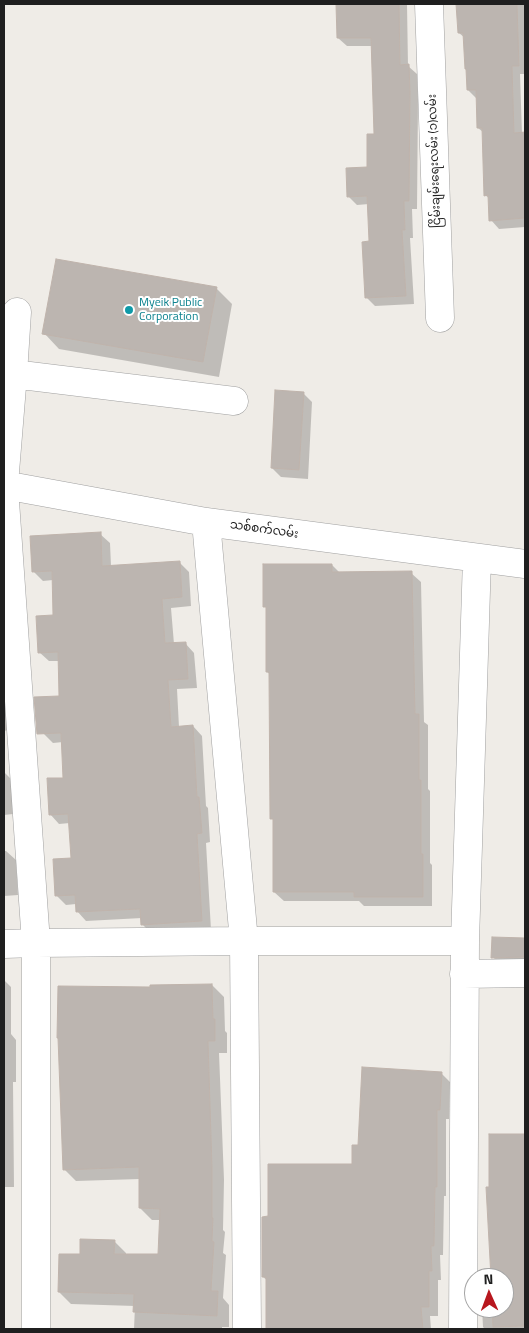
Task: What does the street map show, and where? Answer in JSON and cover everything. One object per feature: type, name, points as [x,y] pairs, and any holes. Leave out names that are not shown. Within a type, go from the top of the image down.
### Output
[{"type":"street","name":"ငြိမ်းချမ်းရေးလမ်း (၁)လမ်း","points":[[429,4],[440,318]]},
{"type":"street","points":[[17,312],[4,485],[36,943],[36,1329]]},
{"type":"street","points":[[13,374],[234,401]]},
{"type":"street","name":"သစ်စက်လမ်း","points":[[4,485],[206,522],[525,564]]},
{"type":"street","points":[[206,522],[244,940],[247,1329]]},
{"type":"street","points":[[463,1329],[464,974],[477,558]]},
{"type":"street","points":[[4,944],[244,940],[465,941]]},
{"type":"street","points":[[464,974],[525,973]]},
{"type":"building","points":[[336,4],[399,4],[400,65],[409,64],[410,92],[409,201],[404,201],[405,230],[402,230],[406,296],[365,298],[362,242],[369,241],[367,196],[347,197],[346,168],[367,167],[367,134],[374,134],[371,38],[337,38]]},
{"type":"building","points":[[456,4],[517,4],[519,66],[512,66],[514,133],[525,132],[525,218],[489,221],[488,195],[484,196],[482,128],[477,128],[476,90],[467,90],[463,33],[458,33]]},
{"type":"building","name":"Myeik Public Corporation","points":[[56,259],[217,287],[203,362],[42,334]]},
{"type":"building","points":[[275,390],[304,392],[299,470],[271,468]]},
{"type":"building","points":[[101,532],[102,566],[180,561],[182,597],[162,599],[165,643],[186,642],[188,679],[168,680],[171,727],[193,725],[197,797],[199,797],[202,833],[197,834],[202,921],[141,925],[140,909],[76,912],[75,895],[55,896],[53,859],[71,858],[68,814],[49,815],[47,778],[63,778],[61,733],[37,734],[34,697],[59,696],[58,652],[38,653],[36,616],[53,615],[52,571],[32,572],[30,536]]},
{"type":"building","points":[[263,564],[332,564],[332,572],[412,571],[415,714],[419,714],[423,897],[354,897],[354,892],[273,892],[273,819],[270,819],[269,672],[266,672],[266,607],[263,607]]},
{"type":"building","points":[[492,937],[525,938],[525,957],[491,958]]},
{"type":"building","points":[[212,984],[215,1041],[208,1041],[212,1241],[214,1242],[211,1291],[218,1291],[217,1316],[133,1312],[134,1294],[58,1292],[59,1254],[80,1254],[80,1239],[115,1240],[114,1254],[158,1254],[160,1209],[139,1208],[139,1167],[63,1170],[57,1038],[58,986],[150,987],[150,985]]},
{"type":"building","points":[[362,1067],[442,1072],[440,1110],[437,1110],[437,1187],[435,1187],[434,1246],[431,1246],[432,1271],[429,1271],[429,1307],[421,1307],[423,1329],[266,1329],[266,1277],[262,1277],[262,1217],[268,1216],[268,1164],[352,1164],[352,1145],[358,1145]]},
{"type":"building","points":[[489,1134],[525,1134],[525,1326],[493,1327],[493,1318],[514,1318],[514,1268],[490,1268],[486,1187],[489,1187]]},
{"type":"place","name":"Myeik Public Corporation","points":[[129,310]]}]
